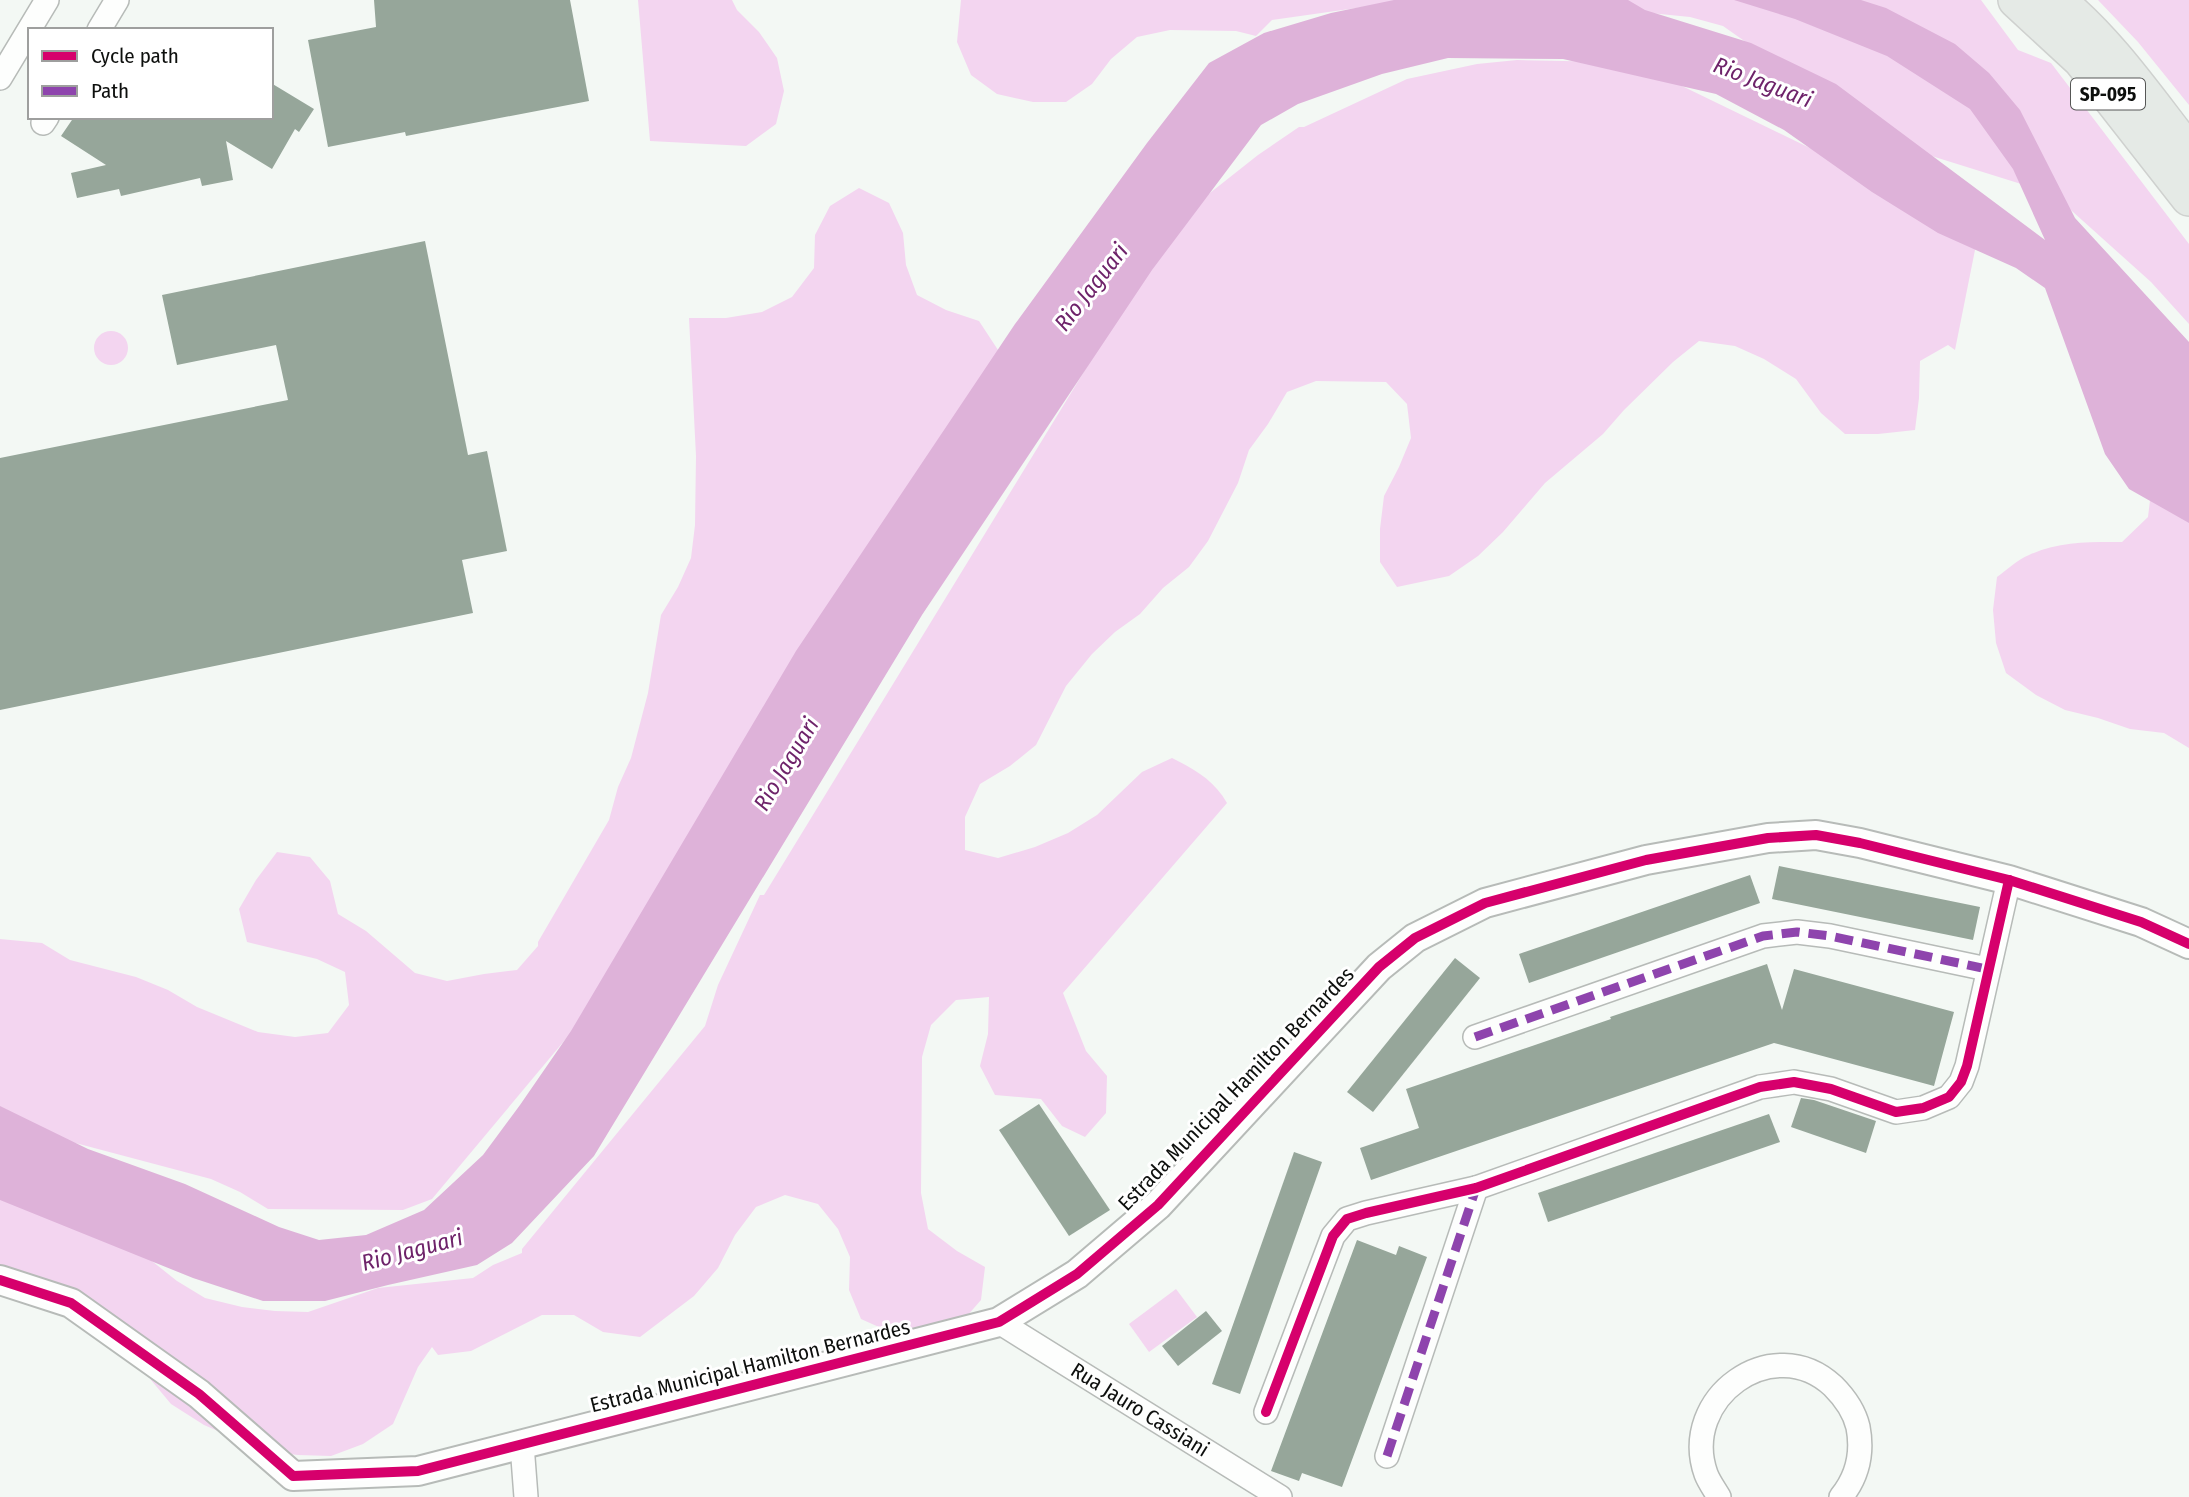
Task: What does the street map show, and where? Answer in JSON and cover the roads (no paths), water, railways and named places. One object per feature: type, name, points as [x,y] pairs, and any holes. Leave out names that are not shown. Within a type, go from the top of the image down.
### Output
[{"type":"main road","name":"SP-095","points":[[2016,0],[2081,60],[2189,198]]},
{"type":"main road","name":"SP-095","points":[[2057,0],[2073,13],[2118,62],[2189,152]]},
{"type":"street","points":[[30,28],[47,0]]},
{"type":"street","points":[[100,28],[117,0]]},
{"type":"street","points":[[0,78],[28,32]]},
{"type":"street","name":"Estrada Municipal Hamilton Bernardes","points":[[0,1280],[71,1303],[199,1394],[293,1476],[418,1471],[999,1322],[1077,1274],[1158,1205],[1379,967],[1415,938],[1485,903],[1646,860],[1768,838],[1816,835],[2009,880],[2141,922],[2189,944]]},
{"type":"street","points":[[1266,1412],[1333,1236],[1347,1219],[1476,1188],[1760,1087],[1794,1082],[1806,1084],[1831,1089],[1896,1112],[1923,1108],[1949,1097],[1961,1082],[1967,1066],[2009,880]]},
{"type":"street","points":[[1475,1037],[1763,936],[1797,932],[1830,936],[1987,969]]},
{"type":"street","points":[[1387,1455],[1476,1188]]},
{"type":"street","name":"Rua Jauro Cassiani","points":[[999,1322],[1280,1497]]},
{"type":"street","points":[[1719,1497],[1706,1475],[1700,1449],[1704,1423],[1716,1399],[1734,1381],[1758,1369],[1782,1366],[1805,1370],[1826,1380],[1844,1396],[1855,1417],[1860,1440],[1859,1463],[1851,1485],[1841,1497]]},
{"type":"street","points":[[522,1444],[526,1497]]},
{"type":"water","name":"Rio Jaguari","points":[[1394,0],[1628,0],[1645,10],[1751,43],[1836,84],[2045,240],[2013,169],[1970,109],[1887,56],[1795,19],[1734,0],[1861,0],[1886,8],[1955,44],[1989,73],[2020,110],[2075,218],[2189,342],[2189,523],[2129,489],[2105,454],[2045,288],[2016,268],[1938,233],[1872,192],[1784,130],[1716,94],[1563,59],[1448,58],[1382,74],[1298,104],[1261,125],[1152,270],[922,615],[594,1156],[512,1243],[477,1265],[325,1301],[263,1301],[193,1278],[0,1200],[0,1106],[88,1149],[185,1184],[279,1227],[319,1240],[366,1235],[424,1210],[483,1155],[571,1031],[796,651],[1015,324],[1209,63],[1264,33],[1331,13]]}]
